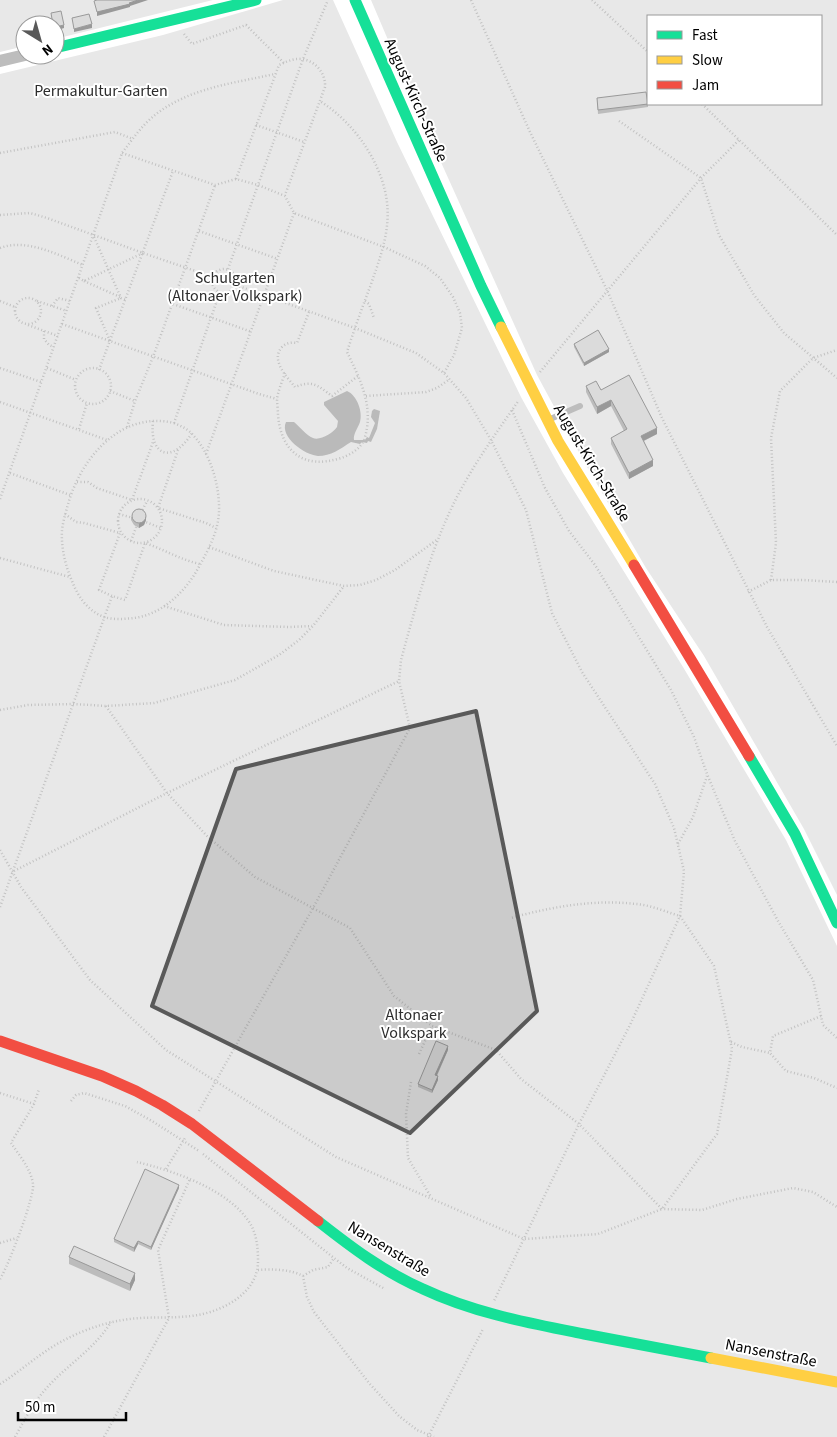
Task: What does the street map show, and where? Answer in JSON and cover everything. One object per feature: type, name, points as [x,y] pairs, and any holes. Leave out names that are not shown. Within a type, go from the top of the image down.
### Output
[{"type":"street","points":[[65,46],[256,0]]},
{"type":"street","name":"August-Kirch-Straße","points":[[355,0],[481,286],[547,421],[795,834],[837,924]]},
{"type":"street","points":[[0,61],[15,57]]},
{"type":"street","name":"Nansenstraße","points":[[0,1041],[102,1076],[162,1105],[192,1124],[356,1251],[391,1273],[453,1302],[489,1314],[558,1329],[837,1382]]},
{"type":"lane","points":[[547,421],[580,406]]},
{"type":"path","points":[[228,269],[303,59],[327,1],[332,0]]},
{"type":"path","points":[[472,0],[530,132],[607,290],[662,418],[748,592],[837,746]]},
{"type":"path","points":[[592,0],[647,51]]},
{"type":"path","points":[[183,33],[192,44],[246,25],[284,63]]},
{"type":"path","points":[[236,178],[279,65],[288,60],[303,59],[320,68],[325,79],[325,87],[285,196]]},
{"type":"path","points":[[0,499],[122,153],[153,116],[170,105],[194,93],[275,74]]},
{"type":"path","points":[[285,374],[277,399],[280,431],[286,444],[298,457],[311,462],[329,461],[354,452],[364,440],[368,410],[366,396],[359,376],[347,352],[384,247],[388,224],[388,210],[386,192],[380,174],[368,150],[352,129],[320,100]]},
{"type":"path","points":[[703,105],[837,235]]},
{"type":"path","points":[[618,120],[700,178],[719,235],[754,295],[784,333],[837,378]]},
{"type":"path","points":[[256,125],[304,142]]},
{"type":"path","points":[[0,153],[116,132],[133,140]]},
{"type":"path","points":[[197,1115],[313,908],[410,728],[399,681],[401,660],[438,539],[471,471],[529,386],[607,290],[700,178],[740,140]]},
{"type":"path","points":[[122,153],[215,185],[236,178],[258,185],[285,196],[294,212],[384,247],[425,266],[440,278],[454,297],[460,313],[462,328],[454,354],[444,373]]},
{"type":"path","points":[[99,370],[173,171]]},
{"type":"path","points":[[127,427],[215,185]]},
{"type":"path","points":[[206,454],[252,332],[294,212]]},
{"type":"path","points":[[0,215],[30,213],[213,277]]},
{"type":"path","points":[[199,231],[278,259]]},
{"type":"path","points":[[93,235],[121,298]]},
{"type":"path","points":[[0,248],[21,245],[38,248],[83,265]]},
{"type":"path","points":[[84,281],[143,253]]},
{"type":"path","points":[[228,269],[235,276],[236,285],[230,292],[220,292],[214,286],[213,277],[219,270],[228,269]]},
{"type":"path","points":[[78,278],[126,300]]},
{"type":"path","points":[[236,285],[355,328],[416,353],[444,373],[480,418],[526,510],[552,613],[582,672],[655,784],[674,828],[684,871],[680,916],[630,1024],[506,1273],[482,1332],[428,1436]]},
{"type":"path","points":[[174,423],[220,292]]},
{"type":"path","points":[[58,336],[25,324],[16,317],[16,307],[20,300],[25,298],[66,312]]},
{"type":"path","points":[[52,306],[58,298],[70,301]]},
{"type":"path","points":[[111,342],[96,308],[121,298]]},
{"type":"path","points":[[25,324],[33,323],[40,316],[41,308],[39,303],[34,300]]},
{"type":"path","points":[[0,301],[16,307]]},
{"type":"path","points":[[364,301],[369,304],[374,318]]},
{"type":"path","points":[[172,304],[252,332]]},
{"type":"path","points":[[309,312],[297,343],[284,345],[278,352],[278,363],[295,387],[304,383],[315,384],[332,396],[359,376]]},
{"type":"path","points":[[62,324],[232,385],[277,399]]},
{"type":"path","points":[[44,331],[44,339],[49,345],[54,347]]},
{"type":"path","points":[[771,580],[776,543],[771,438],[780,391],[813,358],[837,350]]},
{"type":"path","points":[[0,368],[42,382]]},
{"type":"path","points":[[47,368],[76,380]]},
{"type":"path","points":[[90,368],[99,370],[107,374],[110,380],[110,390],[107,398],[102,401],[87,403],[76,392],[76,380],[84,370],[90,368]]},
{"type":"path","points":[[366,396],[426,392],[450,380]]},
{"type":"path","points":[[110,390],[135,401]]},
{"type":"path","points":[[0,402],[107,440]]},
{"type":"path","points":[[79,429],[87,403]]},
{"type":"path","points":[[512,410],[545,488],[569,531],[596,565],[671,690],[694,736],[707,774],[735,841],[778,921],[813,980],[823,1025],[837,1038]]},
{"type":"path","points":[[153,420],[153,442],[132,500],[119,514],[120,533],[99,590],[125,600],[145,543],[157,535],[161,528],[162,521],[158,508],[178,450]]},
{"type":"path","points":[[153,420],[174,423],[192,433],[206,454],[217,490],[219,512],[216,528],[200,564],[182,590],[164,606],[139,617],[120,619],[105,617],[91,610],[81,600],[70,577],[62,545],[62,528],[70,495],[88,461],[107,440],[127,427],[153,420]]},
{"type":"path","points":[[153,442],[164,451],[173,452],[184,446],[192,433]]},
{"type":"path","points":[[10,473],[70,495]]},
{"type":"path","points":[[77,482],[88,482],[98,488],[132,500],[147,501],[158,508],[216,528]]},
{"type":"path","points":[[131,541],[147,501]]},
{"type":"path","points":[[66,514],[76,522],[120,533],[131,541],[145,543],[190,562],[200,564]]},
{"type":"path","points":[[119,514],[161,528]]},
{"type":"path","points":[[209,547],[274,571],[344,586],[360,585],[376,580],[395,570],[438,539]]},
{"type":"path","points":[[0,558],[70,577]]},
{"type":"path","points":[[748,592],[771,580],[837,582]]},
{"type":"path","points":[[0,710],[28,705],[74,704],[106,706],[154,703],[235,680],[278,655],[299,640],[313,626],[344,586]]},
{"type":"path","points":[[0,907],[112,596]]},
{"type":"path","points":[[164,606],[224,625],[313,626]]},
{"type":"path","points":[[13,872],[167,793],[399,681]]},
{"type":"path","points":[[106,706],[167,793],[207,836],[255,877],[350,928],[394,996],[432,1026],[496,1050],[521,1079],[579,1124],[662,1209]]},
{"type":"path","points":[[678,845],[693,816],[707,774]]},
{"type":"path","points":[[0,850],[20,887],[90,980],[166,1050],[336,1157],[524,1239],[598,1234],[662,1209],[702,1210],[793,1188],[813,1192],[837,1207]]},
{"type":"path","points":[[511,918],[532,912],[593,902],[638,904],[680,916],[714,966],[732,1049],[717,1134],[662,1209]]},
{"type":"path","points":[[770,1053],[773,1036],[821,1016]]},
{"type":"path","points":[[419,1054],[432,1026]]},
{"type":"path","points":[[730,1042],[742,1047],[770,1053],[786,1071],[814,1078],[837,1088]]},
{"type":"path","points":[[412,1082],[406,1114],[408,1158],[431,1199]]},
{"type":"path","points":[[0,1279],[27,1212],[34,1185],[26,1164],[11,1143],[34,1104],[39,1089]]},
{"type":"path","points":[[0,1093],[34,1104]]},
{"type":"path","points":[[71,1101],[76,1095],[84,1093],[125,1106],[152,1121],[199,1151],[334,1258],[355,1273],[388,1291]]},
{"type":"path","points":[[166,1169],[186,1136]]},
{"type":"path","points":[[0,1384],[63,1341],[111,1322],[126,1319],[169,1318],[206,1314],[236,1299],[254,1280],[258,1270],[257,1240],[247,1218],[228,1200],[190,1179],[166,1169],[137,1162]]},
{"type":"path","points":[[104,1437],[169,1318],[158,1250],[190,1179]]},
{"type":"path","points":[[0,1243],[17,1238]]},
{"type":"path","points":[[303,1276],[313,1270],[328,1267],[334,1258]]},
{"type":"path","points":[[258,1270],[270,1269],[298,1273],[303,1276],[307,1297],[314,1312],[369,1383],[399,1416],[417,1430],[434,1437]]},
{"type":"path","points":[[16,1437],[28,1412],[44,1390],[103,1335],[111,1322]]},
{"type":"highlighted area","points":[[476,711],[537,1011],[410,1133],[152,1006],[236,769]]},
{"type":"green space","points":[[0,0],[213,0],[65,37],[65,15],[15,15],[15,48],[0,52]]},
{"type":"green space","name":"Altonaer Volkspark","points":[[283,0],[333,0],[397,142],[521,397],[563,473],[683,667],[786,840],[837,946],[837,1437],[0,1437],[0,74],[38,65],[65,65],[65,58],[163,35]]},
{"type":"green space","points":[[371,0],[837,0],[837,895],[804,829],[704,656],[646,568],[583,460],[537,375],[426,129]]},
{"type":"shaded area","points":[[347,391],[354,396],[361,414],[354,440],[369,438],[375,423],[371,417],[372,411],[374,409],[380,411],[377,429],[371,442],[362,442],[360,444],[351,442],[339,450],[323,456],[313,455],[294,444],[286,434],[286,422],[294,422],[313,438],[326,436],[337,427],[338,421],[324,405],[324,402]]},
{"type":"building","points":[[138,0],[130,4],[97,12],[94,1]]},
{"type":"building","points":[[61,11],[62,15],[51,15],[51,13]]},
{"type":"building","points":[[89,14],[92,24],[74,29],[72,18]]},
{"type":"building","points":[[646,92],[647,104],[598,110],[597,98]]},
{"type":"building","points":[[598,330],[609,349],[584,363],[574,344]]},
{"type":"building","points":[[629,375],[657,428],[641,436],[653,460],[629,473],[611,438],[627,429],[611,400],[597,407],[586,386],[596,381],[601,390]]},
{"type":"building","points":[[136,509],[142,509],[146,516],[142,523],[136,523],[132,519],[132,513]]},
{"type":"building","points":[[436,1041],[448,1046],[435,1075],[438,1076],[432,1090],[418,1084]]},
{"type":"building","points":[[145,1169],[179,1185],[151,1247],[138,1241],[134,1248],[114,1239]]},
{"type":"building","points":[[74,1246],[135,1273],[130,1284],[69,1257]]},
{"type":"traffic: fast","points":[[65,46],[256,0]]},
{"type":"traffic: fast","points":[[355,0],[481,286],[501,327]]},
{"type":"traffic: fast","points":[[749,756],[795,834],[837,923]]},
{"type":"traffic: fast","points":[[318,1221],[381,1267],[423,1289],[462,1305],[543,1326],[711,1358]]},
{"type":"traffic: slow","points":[[501,327],[558,441],[634,565]]},
{"type":"traffic: slow","points":[[711,1358],[837,1382]]},
{"type":"traffic: jam","points":[[634,565],[749,756]]},
{"type":"traffic: jam","points":[[0,1041],[102,1076],[162,1105],[192,1124],[318,1221]]},
{"type":"park label","name":"Permakultur-Garten","points":[[101,91]]},
{"type":"park label","name":"Schulgarten (Altonaer Volkspark)","points":[[235,287]]}]
